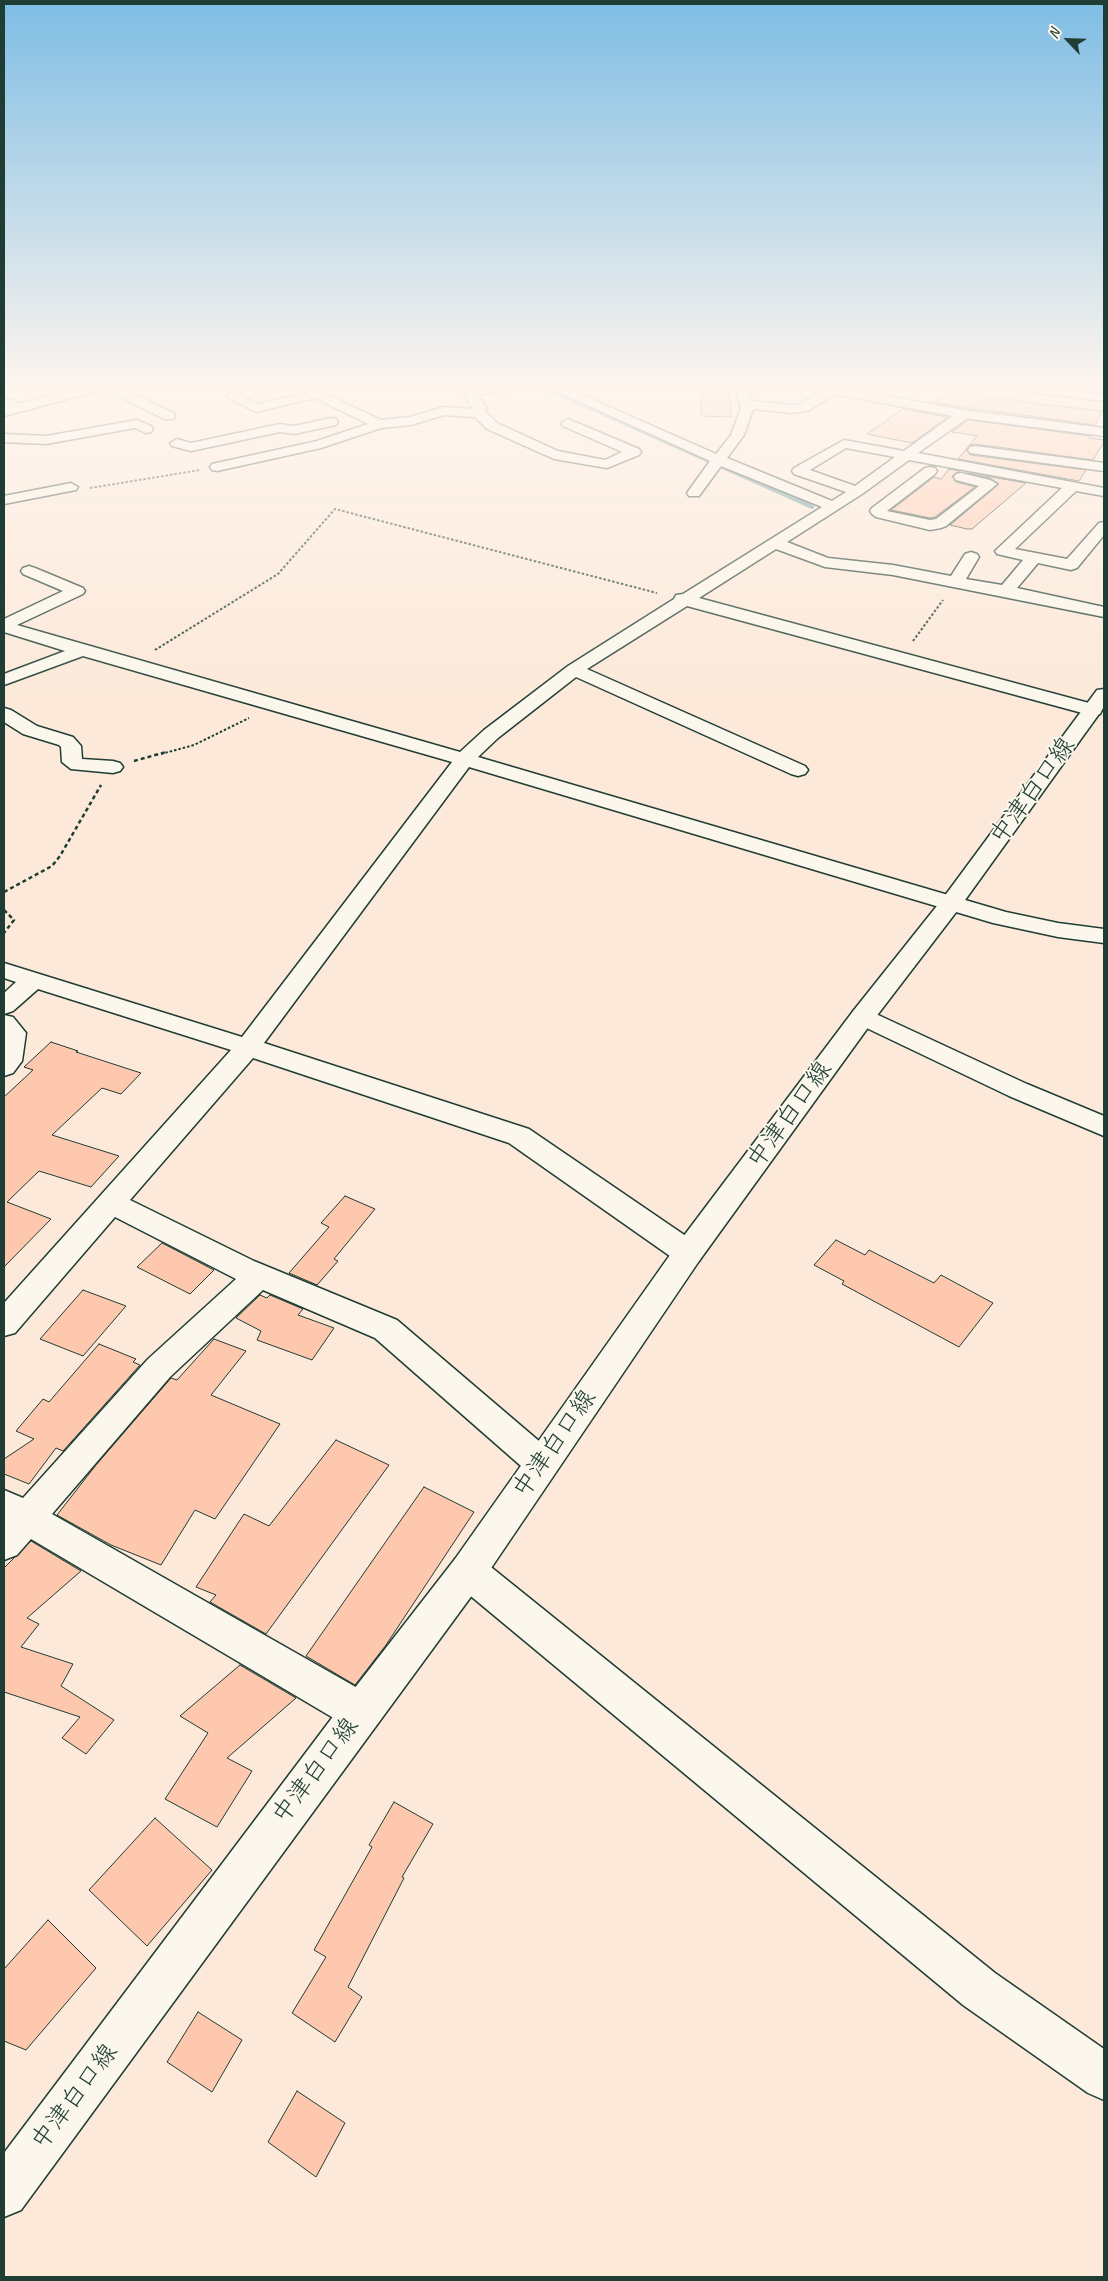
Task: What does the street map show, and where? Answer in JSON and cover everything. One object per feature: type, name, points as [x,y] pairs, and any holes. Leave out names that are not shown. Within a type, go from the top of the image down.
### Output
[{"type":"street","points":[[4,500],[48,491]]},
{"type":"street","points":[[796,491],[832,506]]},
{"type":"street","points":[[4,1324],[248,1047],[464,759],[491,734],[574,670],[682,599],[856,491]]},
{"type":"street","points":[[903,491],[877,511],[881,514],[930,525],[941,524],[981,491]]},
{"type":"street","points":[[1067,491],[1003,551],[1070,564],[1104,526]]},
{"type":"street","points":[[773,543],[798,550],[825,562],[893,570],[1104,612]]},
{"type":"street","points":[[962,584],[971,557]]},
{"type":"street","points":[[1006,591],[1034,557]]},
{"type":"street","points":[[4,626],[77,591],[30,570]]},
{"type":"street","points":[[682,599],[900,658],[1099,706]]},
{"type":"street","points":[[4,626],[132,665],[464,759],[1001,918],[1058,930],[1104,936]]},
{"type":"street","points":[[4,645],[32,635]]},
{"type":"street","points":[[4,680],[84,650]]},
{"type":"street","points":[[574,670],[798,770]]},
{"type":"street","name":"中津白口線","points":[[4,2193],[360,1712],[468,1571],[688,1253],[863,1016],[952,902],[1099,706]]},
{"type":"street","points":[[4,714],[30,730],[66,742],[71,746],[72,762],[78,766],[113,767]]},
{"type":"street","points":[[4,970],[248,1047],[519,1136],[688,1253]]},
{"type":"street","points":[[4,1006],[33,980]]},
{"type":"street","points":[[863,1016],[1018,1090],[1104,1127]]},
{"type":"street","points":[[4,1023],[13,1033],[10,1061],[4,1067]]},
{"type":"street","points":[[110,1202],[259,1276],[386,1329],[541,1463]]},
{"type":"street","points":[[4,1544],[16,1511],[159,1368],[259,1276]]},
{"type":"street","points":[[16,1511],[360,1712]]},
{"type":"street","points":[[468,1571],[979,1989],[1104,2076]]},
{"type":"path","points":[[132,665],[278,574],[335,509],[682,599]]},
{"type":"path","points":[[900,658],[962,584]]},
{"type":"path","points":[[4,892],[52,866],[60,856],[113,767],[194,745],[274,705]]},
{"type":"path","points":[[4,910],[14,920],[4,933]]},
{"type":"building","points":[[915,491],[969,491],[935,517],[930,518],[891,510]]},
{"type":"building","points":[[990,491],[1016,491],[972,529],[950,525]]},
{"type":"building","points":[[51,1042],[141,1073],[121,1094],[102,1088],[52,1135],[119,1156],[91,1187],[39,1171],[7,1202],[51,1219],[4,1267],[4,1097],[33,1070],[24,1067]]},
{"type":"building","points":[[345,1196],[375,1209],[334,1259],[338,1261],[317,1285],[289,1273],[329,1227],[321,1223]]},
{"type":"building","points":[[836,1240],[865,1255],[869,1250],[934,1283],[941,1275],[993,1303],[959,1347],[842,1284],[844,1281],[814,1265]]},
{"type":"building","points":[[162,1243],[214,1270],[190,1294],[137,1267]]},
{"type":"building","points":[[83,1290],[126,1306],[83,1356],[40,1339]]},
{"type":"building","points":[[260,1295],[267,1298],[270,1295],[303,1309],[298,1315],[334,1328],[312,1360],[257,1340],[261,1331],[236,1318]]},
{"type":"building","points":[[214,1339],[246,1351],[211,1395],[280,1424],[215,1519],[195,1510],[161,1565],[111,1545],[57,1515],[96,1465],[171,1378],[177,1380]]},
{"type":"building","points":[[99,1344],[136,1359],[133,1362],[140,1365],[63,1451],[56,1448],[29,1484],[4,1474],[4,1459],[34,1439],[16,1431],[43,1399],[49,1402]]},
{"type":"building","points":[[336,1440],[389,1465],[266,1634],[210,1602],[216,1595],[196,1587],[244,1514],[269,1526]]},
{"type":"building","points":[[424,1487],[474,1512],[386,1645],[355,1685],[306,1656]]},
{"type":"building","points":[[31,1541],[81,1571],[27,1618],[39,1624],[21,1647],[73,1664],[61,1686],[114,1720],[86,1754],[62,1738],[80,1717],[4,1692],[4,1568]]},
{"type":"building","points":[[240,1665],[296,1698],[227,1758],[252,1771],[217,1827],[165,1799],[208,1733],[180,1716]]},
{"type":"building","points":[[394,1802],[433,1824],[402,1877],[404,1878],[348,1987],[362,1997],[335,2042],[292,2013],[326,1957],[314,1950],[372,1847],[369,1845]]},
{"type":"building","points":[[155,1818],[212,1870],[147,1946],[89,1890]]},
{"type":"building","points":[[48,1920],[96,1968],[26,2050],[4,2041],[4,1969]]},
{"type":"building","points":[[198,2012],[242,2040],[212,2092],[167,2062]]},
{"type":"building","points":[[297,2091],[345,2123],[316,2177],[268,2142]]},
{"type":"waterway","points":[[777,491],[812,507]]}]
